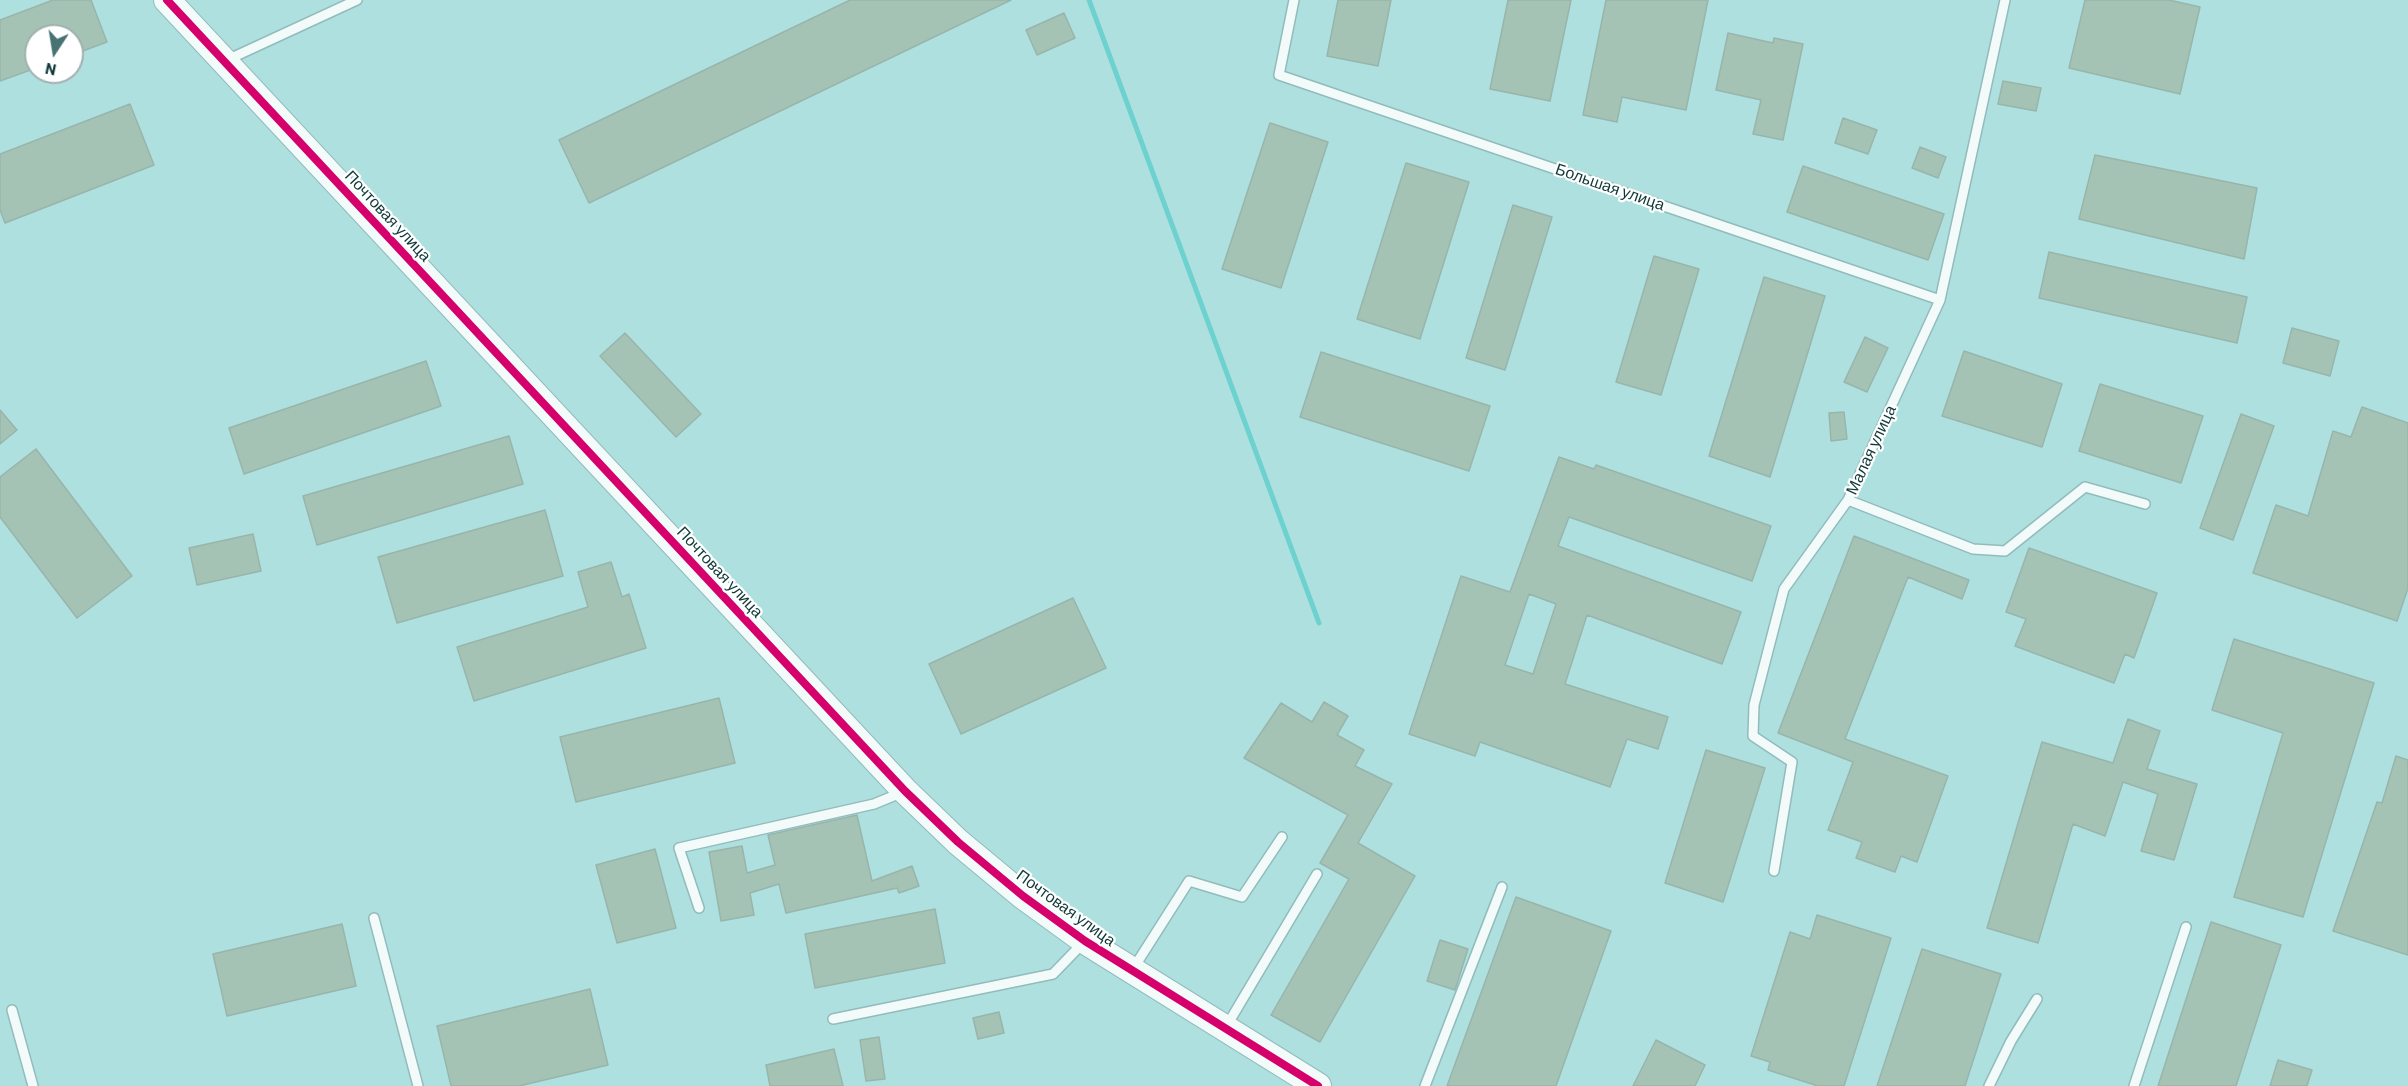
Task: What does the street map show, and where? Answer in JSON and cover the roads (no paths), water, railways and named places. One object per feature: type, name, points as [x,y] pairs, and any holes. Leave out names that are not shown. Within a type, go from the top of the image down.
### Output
[{"type":"street","name":"Почтовая улица","points":[[167,0],[905,791],[958,842],[1023,896],[1085,941],[1318,1086]]},
{"type":"lane","points":[[225,61],[357,0]]},
{"type":"lane","name":"Большая улица","points":[[1294,0],[1279,75],[1940,300]]},
{"type":"lane","name":"Малая улица","points":[[1774,871],[1792,762],[1753,736],[1754,705],[1784,589],[1848,500],[1940,300],[2005,0]]},
{"type":"lane","points":[[1848,500],[1973,549],[2005,551],[2085,488],[2145,504]]},
{"type":"lane","points":[[699,908],[680,848],[874,804],[905,791]]},
{"type":"lane","points":[[1132,971],[1189,881],[1242,897],[1282,837]]},
{"type":"lane","points":[[1225,1029],[1317,874]]},
{"type":"lane","points":[[1425,1086],[1502,887]]},
{"type":"lane","points":[[374,918],[418,1086]]},
{"type":"lane","points":[[2134,1086],[2186,927]]},
{"type":"lane","points":[[834,1019],[1053,974],[1085,941]]},
{"type":"lane","points":[[1989,1086],[2011,1041],[2037,999]]},
{"type":"lane","points":[[12,1010],[33,1086]]},
{"type":"waterway","points":[[1089,0],[1319,623]]}]
